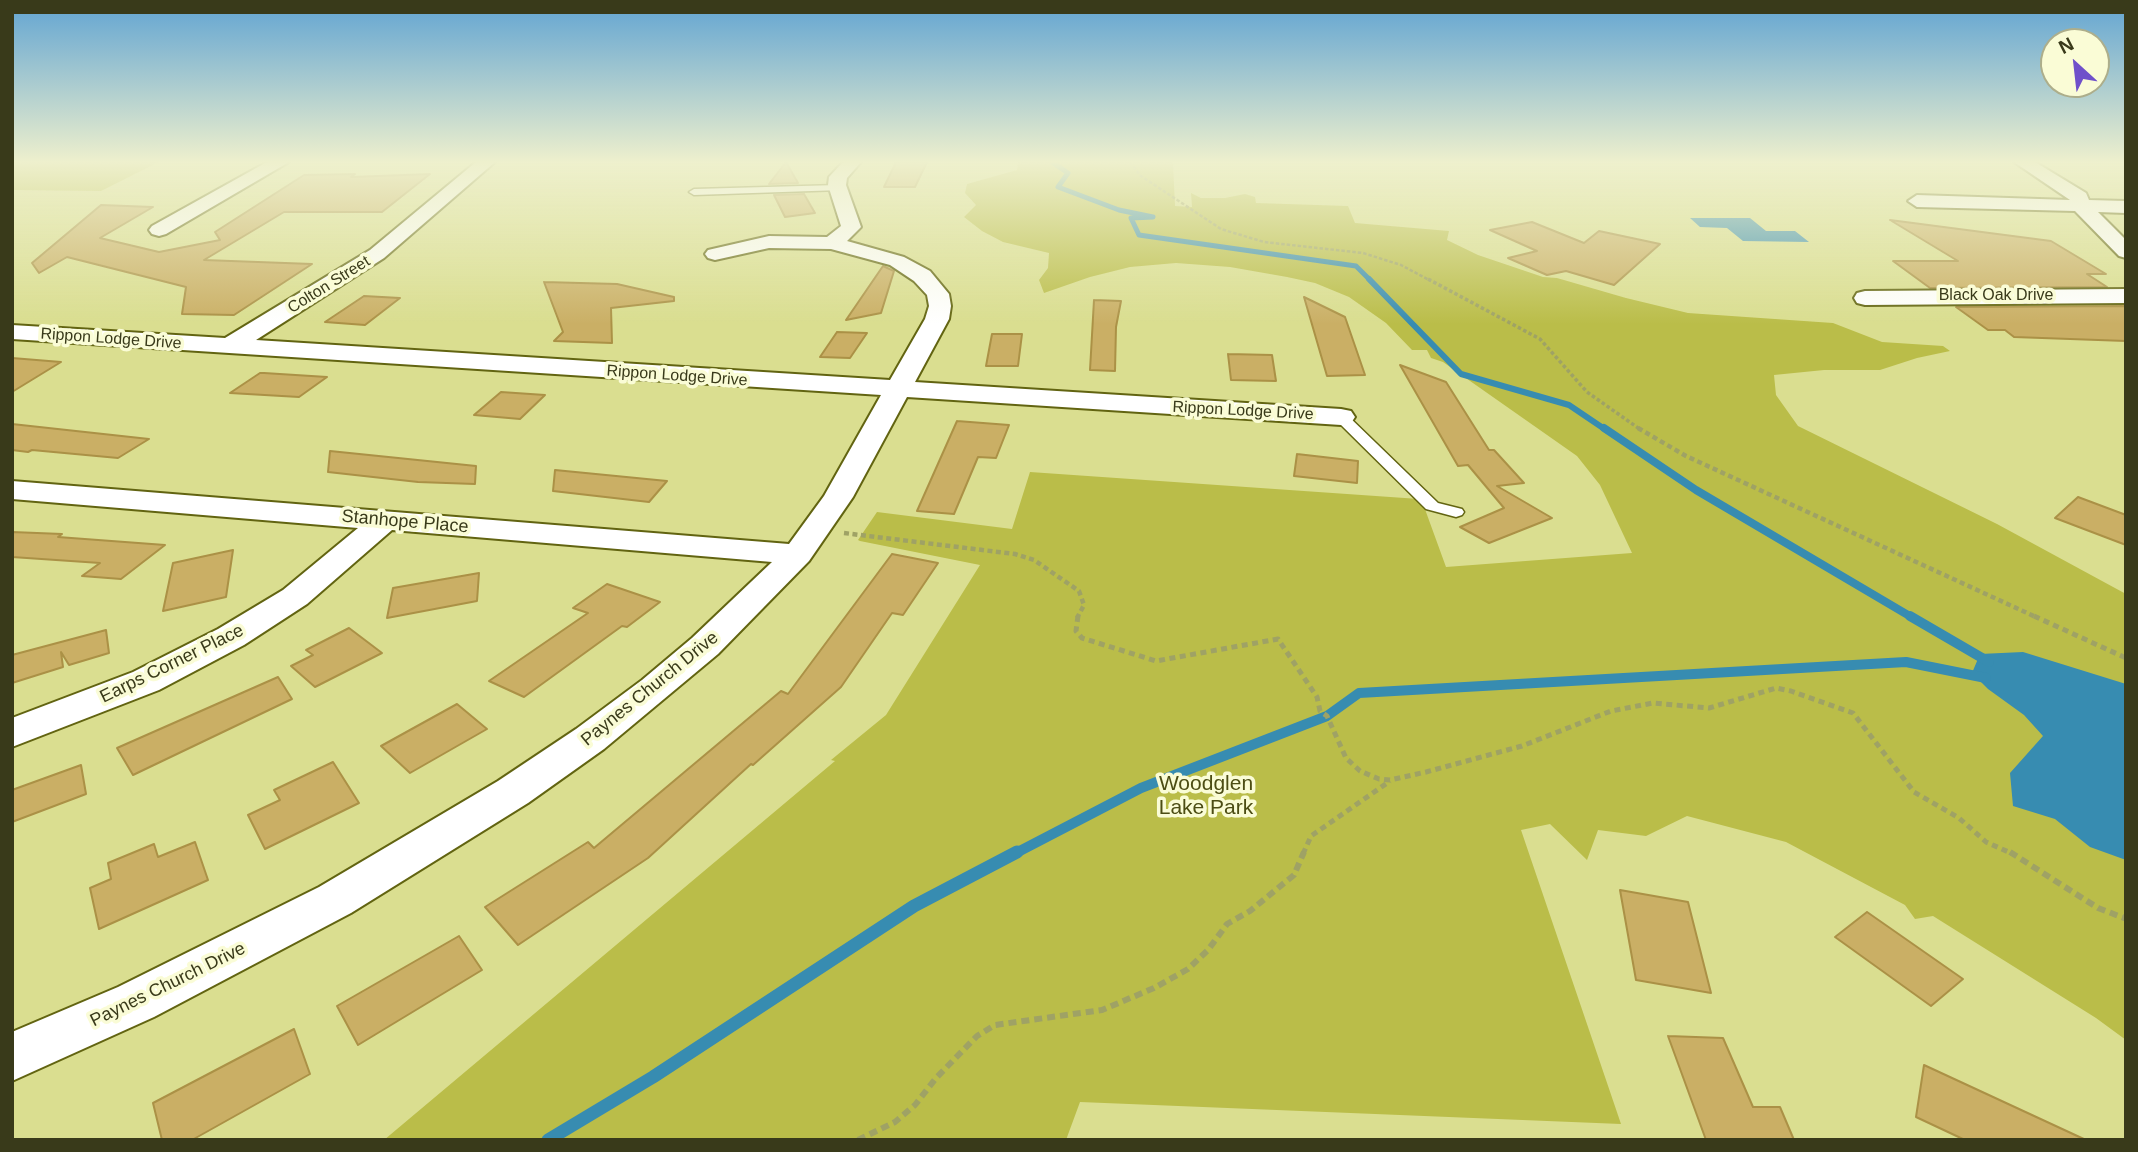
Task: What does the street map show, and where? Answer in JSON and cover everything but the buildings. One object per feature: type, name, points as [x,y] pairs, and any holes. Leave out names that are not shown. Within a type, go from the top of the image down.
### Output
[{"type":"street","points":[[159,230],[185,216]]},
{"type":"street","name":"Colton Street","points":[[230,346],[377,254],[423,216]]},
{"type":"street","points":[[832,243],[851,227],[847,216]]},
{"type":"street","points":[[2091,216],[2126,251]]},
{"type":"street","name":"Paynes Church Drive","points":[[12,1057],[136,1003],[239,951],[335,900],[513,792],[655,689],[705,646],[807,542],[838,496],[937,319],[940,306],[938,294],[922,276],[897,261],[832,243],[769,242],[715,254]]},
{"type":"street","name":"Black Oak Drive","points":[[1866,298],[2126,296]]},
{"type":"street","name":"Rippon Lodge Drive","points":[[12,332],[1341,417]]},
{"type":"street","name":"Stanhope Place","points":[[12,491],[385,520],[807,542]]},
{"type":"street","name":"Earps Corner Place","points":[[12,733],[146,681],[231,637],[295,597],[385,520]]},
{"type":"lane","points":[[1341,417],[1432,506],[1456,512]]},
{"type":"path","points":[[1201,216],[1221,229],[1241,237],[1363,253],[1401,265],[1540,339],[1587,392],[1629,423],[1686,456],[2126,658]]},
{"type":"path","points":[[807,542],[1015,554],[1034,560],[1079,591],[1084,605],[1076,620],[1076,631],[1082,638],[1156,661],[1278,639],[1317,697],[1320,710],[1327,716],[1346,758],[1360,771],[1390,780]]},
{"type":"path","points":[[858,1140],[895,1122],[915,1105],[936,1078],[978,1036],[995,1025],[1101,1010],[1154,988],[1188,969],[1208,950],[1227,924],[1250,911],[1294,875],[1311,836],[1390,780],[1522,746],[1611,711],[1653,703],[1709,708],[1783,688],[1853,713],[1913,792],[1959,818],[1986,842],[2022,858],[2057,884],[2098,908],[2123,918],[2126,916]]},
{"type":"green space","name":"Woodglen Lake Park","points":[[1352,216],[1355,223],[1449,231],[1447,240],[1478,255],[1543,277],[1557,278],[1688,313],[1833,323],[1882,342],[1943,346],[1950,351],[1880,370],[1824,370],[1774,375],[1776,395],[1798,426],[1997,524],[2126,594],[2126,1040],[2096,1018],[1933,916],[1915,919],[1905,905],[1786,842],[1687,816],[1646,836],[1598,830],[1587,860],[1550,824],[1521,830],[1621,1124],[1080,1102],[1066,1140],[384,1140],[835,761],[831,760],[886,715],[980,565],[858,540],[877,512],[1012,529],[1030,472],[1419,499],[1446,567],[1632,553],[1600,485],[1577,456],[1443,362],[1431,358],[1427,350],[1412,350],[1386,323],[1349,297],[1315,283],[1287,277],[1230,267],[1176,263],[1130,267],[1044,293],[1039,280],[1048,268],[1049,253],[1003,242],[964,217]]},
{"type":"water","points":[[1690,218],[1750,218],[1766,231],[1795,231],[1809,242],[1743,241],[1727,228],[1700,227]]},
{"type":"water","points":[[2023,652],[2126,684],[2126,860],[2090,847],[2055,819],[2013,806],[2010,773],[2043,736],[2024,715],[1988,689],[1972,673],[1980,654]]},
{"type":"waterway","points":[[1147,216],[1153,217],[1131,218],[1139,235],[1356,266],[1369,279]]},
{"type":"waterway","points":[[1369,279],[1461,374],[1569,405],[1606,430]]},
{"type":"waterway","points":[[1604,428],[1696,490],[1913,618]]},
{"type":"waterway","points":[[1910,616],[1989,662]]},
{"type":"waterway","points":[[1014,854],[1141,788],[1327,716],[1359,693],[1906,662],[1986,678]]},
{"type":"waterway","points":[[548,1140],[653,1077],[914,906],[1017,852]]}]
